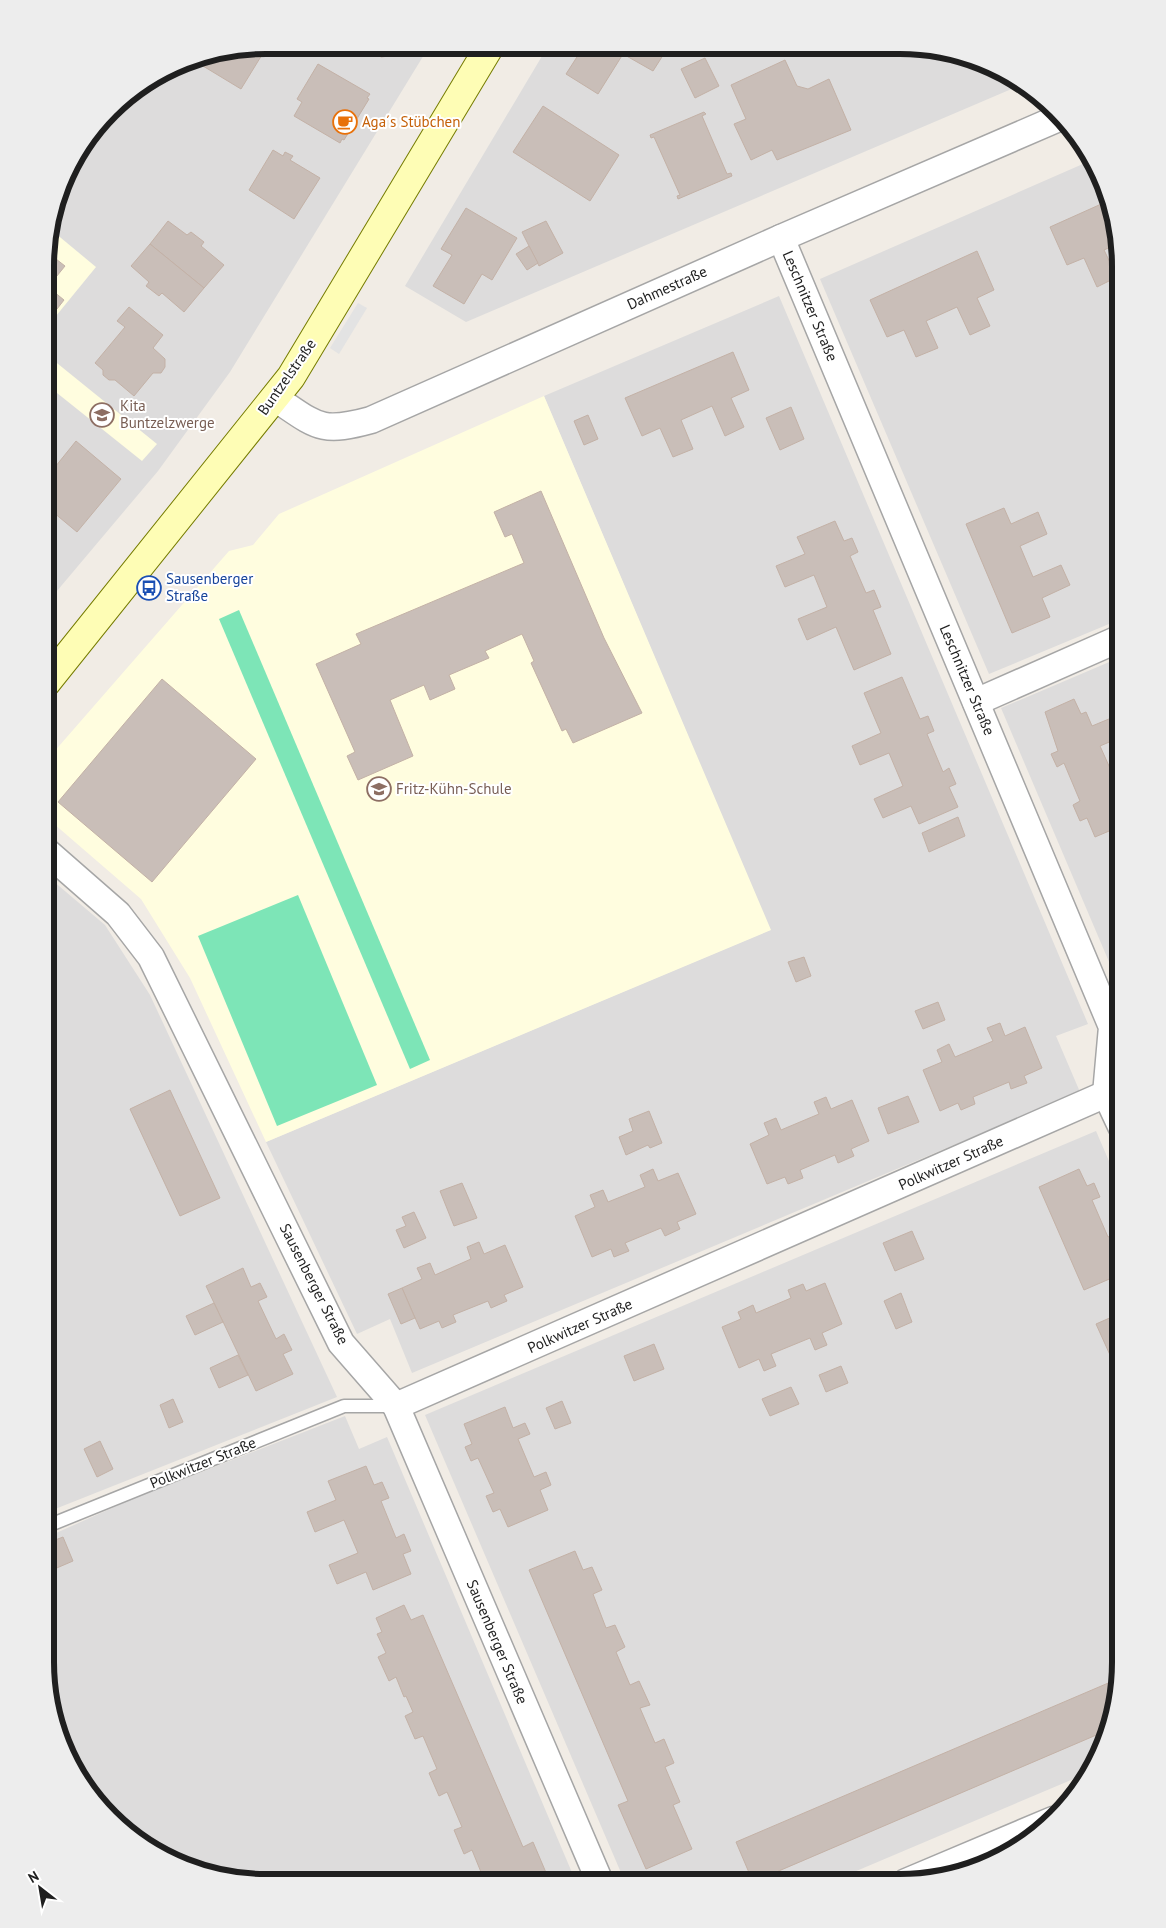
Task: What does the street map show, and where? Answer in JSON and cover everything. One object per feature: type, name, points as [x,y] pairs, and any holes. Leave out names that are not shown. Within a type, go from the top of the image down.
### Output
[{"type":"street","name":"Buntzelstraße","points":[[54,673],[275,398],[325,323],[485,54]]},
{"type":"street","name":"Dahmestraße","points":[[275,398],[318,426],[342,428],[371,420],[781,238],[1054,120]]},
{"type":"street","name":"Leschnitzer Straße","points":[[781,238],[1112,1027],[1106,1094]]},
{"type":"street","points":[[976,702],[1112,642]]},
{"type":"street","name":"Sausenberger Straße","points":[[54,858],[118,914],[151,957],[341,1343],[396,1406],[597,1874]]},
{"type":"street","points":[[1106,1094],[1112,1107]]},
{"type":"street","name":"Polkwitzer Straße","points":[[396,1406],[1106,1094]]},
{"type":"street","points":[[930,1872],[1032,1828]]},
{"type":"lane","name":"Polkwitzer Straße","points":[[54,1523],[344,1406],[396,1406]]},
{"type":"shaded area","points":[[252,54],[424,54],[230,372],[158,471],[54,594],[54,252],[58,224],[65,197],[89,148],[106,126],[126,106],[148,89],[184,70],[211,61]]},
{"type":"shaded area","points":[[543,54],[914,54],[942,58],[969,65],[1015,87],[466,322],[405,286]]},
{"type":"shaded area","points":[[1085,163],[1101,197],[1108,224],[1112,252],[1112,623],[989,674],[820,279]]},
{"type":"shaded area","points":[[57,234],[96,267],[54,318],[54,252]]},
{"type":"shaded area","points":[[779,296],[1088,1024],[1056,1036],[1080,1092],[412,1373],[390,1319],[357,1334],[266,1142],[770,930],[544,396]]},
{"type":"shaded area","points":[[358,303],[367,308],[339,354],[330,348]]},
{"type":"shaded area","name":"Kita Buntzelzwerge","points":[[54,361],[157,444],[142,461],[54,391]]},
{"type":"shaded area","name":"Fritz-Kühn-Schule","points":[[544,396],[771,930],[266,1142],[190,978],[141,899],[54,824],[54,752],[229,551],[253,545],[279,514]]},
{"type":"shaded area","points":[[1112,661],[1112,969],[1001,708]]},
{"type":"shaded area","points":[[54,882],[105,925],[150,995],[337,1397],[54,1509]]},
{"type":"shaded area","points":[[1096,1131],[1112,1168],[1112,1676],[1108,1704],[1101,1731],[1084,1768],[1079,1777],[849,1874],[622,1874],[425,1415]]},
{"type":"shaded area","points":[[345,1416],[359,1449],[387,1437],[573,1874],[252,1874],[211,1867],[184,1858],[148,1839],[126,1822],[106,1802],[89,1780],[70,1744],[61,1717],[54,1676],[54,1534],[132,1499]]},
{"type":"green space","points":[[239,610],[430,1060],[410,1069],[219,619]]},
{"type":"green space","points":[[298,895],[377,1085],[277,1126],[198,936]]},
{"type":"building","points":[[262,54],[241,89],[203,66],[205,63],[224,58]]},
{"type":"building","points":[[378,54],[390,54],[389,56],[381,57]]},
{"type":"building","points":[[579,54],[623,54],[598,94],[566,74]]},
{"type":"building","points":[[623,54],[664,54],[653,71]]},
{"type":"building","points":[[705,58],[719,86],[695,98],[681,69]]},
{"type":"building","points":[[785,60],[797,86],[808,89],[829,79],[851,130],[777,160],[772,150],[751,160],[734,124],[746,119],[731,85]]},
{"type":"building","points":[[318,64],[370,94],[367,98],[369,99],[344,140],[342,139],[340,143],[294,116],[302,102],[297,99]]},
{"type":"building","points":[[543,106],[619,155],[590,201],[513,152]]},
{"type":"building","points":[[704,112],[706,114],[702,116],[727,174],[731,173],[732,176],[678,199],[677,196],[680,195],[654,137],[651,138],[650,135]]},
{"type":"building","points":[[273,150],[283,156],[285,152],[293,156],[290,160],[320,178],[294,219],[249,190]]},
{"type":"building","points":[[1103,203],[1111,247],[1104,250],[1112,267],[1112,280],[1097,287],[1084,258],[1067,265],[1050,227]]},
{"type":"building","points":[[466,208],[517,238],[492,280],[482,274],[464,304],[433,286],[452,255],[441,249]]},
{"type":"building","points":[[168,221],[187,235],[191,232],[204,242],[201,246],[224,265],[204,288],[150,244]]},
{"type":"building","points":[[546,221],[563,253],[539,266],[522,232]]},
{"type":"building","points":[[150,244],[204,288],[184,312],[162,293],[159,296],[146,286],[149,282],[131,266]]},
{"type":"building","points":[[529,246],[538,263],[527,270],[516,254]]},
{"type":"building","points":[[977,251],[994,290],[977,298],[990,326],[970,335],[957,307],[926,321],[938,348],[916,357],[904,330],[887,337],[870,300]]},
{"type":"building","points":[[54,257],[65,266],[54,280]]},
{"type":"building","points":[[54,292],[64,300],[57,309],[54,307]]},
{"type":"building","points":[[129,307],[163,335],[153,348],[165,359],[165,367],[161,373],[153,373],[134,396],[115,380],[109,380],[103,375],[103,370],[95,363],[125,327],[117,321]]},
{"type":"building","points":[[733,352],[749,390],[731,398],[744,427],[725,436],[712,406],[681,420],[693,449],[673,457],[660,428],[642,436],[625,398]]},
{"type":"building","points":[[791,407],[804,439],[780,450],[766,418]]},
{"type":"building","points":[[588,415],[598,439],[584,445],[574,421]]},
{"type":"building","points":[[76,441],[121,479],[77,532],[54,513],[54,468]]},
{"type":"building","points":[[541,491],[604,638],[642,713],[573,743],[566,729],[562,731],[531,663],[534,661],[522,634],[485,651],[489,658],[449,675],[455,689],[430,700],[424,685],[390,700],[413,756],[358,780],[347,756],[355,752],[316,664],[361,644],[356,634],[524,563],[512,534],[505,537],[494,512]]},
{"type":"building","points":[[1004,508],[1011,524],[1038,512],[1047,534],[1020,546],[1033,577],[1061,565],[1070,585],[1042,598],[1050,617],[1012,633],[966,524]]},
{"type":"building","points":[[835,521],[844,541],[852,538],[858,552],[850,556],[866,593],[874,590],[881,607],[873,610],[891,654],[854,670],[836,627],[807,640],[798,619],[827,607],[814,575],[785,587],[776,566],[805,554],[797,537]]},
{"type":"building","points":[[902,677],[920,719],[928,716],[934,731],[927,734],[943,772],[949,768],[956,784],[949,787],[958,807],[919,824],[911,806],[883,818],[874,799],[903,786],[889,753],[860,765],[852,746],[881,733],[864,693]]},
{"type":"building","points":[[162,679],[256,759],[152,882],[58,802]]},
{"type":"building","points":[[1074,699],[1081,714],[1086,712],[1092,726],[1112,718],[1112,741],[1100,746],[1112,773],[1112,830],[1095,837],[1087,818],[1080,821],[1073,805],[1080,801],[1064,763],[1057,767],[1051,754],[1058,751],[1045,712]]},
{"type":"building","points":[[958,817],[965,836],[929,852],[922,833]]},
{"type":"building","points":[[804,957],[811,976],[796,982],[788,962]]},
{"type":"building","points":[[938,1002],[945,1020],[923,1029],[915,1011]]},
{"type":"building","points":[[1000,1023],[1005,1036],[1025,1027],[1042,1068],[1024,1076],[1027,1083],[1011,1089],[1009,1082],[973,1097],[975,1104],[961,1110],[958,1103],[940,1111],[923,1070],[942,1062],[937,1050],[949,1044],[955,1057],[993,1041],[987,1028]]},
{"type":"building","points":[[170,1090],[220,1198],[180,1216],[130,1109]]},
{"type":"building","points":[[908,1096],[919,1122],[888,1134],[878,1108]]},
{"type":"building","points":[[826,1097],[831,1109],[852,1100],[869,1141],[851,1149],[854,1156],[838,1163],[835,1155],[800,1170],[803,1178],[788,1184],[785,1177],[767,1184],[750,1144],[769,1135],[764,1123],[776,1118],[781,1130],[819,1114],[814,1102]]},
{"type":"building","points":[[649,1111],[662,1143],[650,1148],[648,1145],[626,1155],[619,1137],[633,1131],[629,1119]]},
{"type":"building","points":[[653,1169],[658,1181],[678,1173],[696,1214],[677,1222],[680,1229],[665,1236],[661,1228],[625,1243],[629,1251],[614,1257],[611,1249],[592,1257],[575,1216],[595,1207],[590,1195],[603,1190],[608,1202],[645,1187],[640,1175]]},
{"type":"building","points":[[1079,1169],[1087,1186],[1094,1183],[1100,1197],[1092,1200],[1108,1237],[1112,1235],[1112,1278],[1084,1290],[1039,1187]]},
{"type":"building","points":[[462,1183],[477,1218],[454,1226],[440,1191]]},
{"type":"building","points":[[414,1212],[426,1238],[404,1248],[396,1230],[406,1226],[402,1217]]},
{"type":"building","points":[[912,1231],[924,1259],[895,1271],[883,1243]]},
{"type":"building","points":[[479,1242],[484,1254],[505,1245],[523,1287],[504,1295],[507,1301],[491,1308],[488,1301],[453,1315],[456,1322],[442,1328],[439,1321],[420,1329],[402,1288],[422,1279],[417,1268],[430,1263],[435,1275],[471,1259],[467,1247]]},
{"type":"building","points":[[243,1268],[251,1287],[260,1283],[267,1297],[258,1301],[276,1339],[284,1334],[292,1350],[283,1354],[293,1374],[256,1391],[206,1286]]},
{"type":"building","points":[[825,1283],[842,1324],[822,1333],[827,1345],[815,1350],[810,1338],[771,1354],[776,1366],[764,1371],[759,1359],[739,1368],[722,1327],[741,1319],[738,1312],[753,1305],[756,1313],[791,1298],[788,1290],[803,1284],[806,1291]]},
{"type":"building","points":[[402,1288],[415,1318],[401,1324],[388,1294]]},
{"type":"building","points":[[901,1293],[912,1322],[896,1329],[884,1301]]},
{"type":"building","points":[[214,1303],[223,1322],[195,1335],[186,1316]]},
{"type":"building","points":[[1112,1317],[1112,1359],[1096,1324]]},
{"type":"building","points":[[654,1344],[664,1369],[634,1381],[624,1356]]},
{"type":"building","points":[[238,1355],[248,1375],[219,1388],[210,1368]]},
{"type":"building","points":[[841,1366],[848,1383],[826,1392],[819,1375]]},
{"type":"building","points":[[791,1387],[799,1404],[770,1416],[762,1399]]},
{"type":"building","points":[[173,1399],[183,1422],[169,1428],[160,1405]]},
{"type":"building","points":[[562,1401],[571,1423],[555,1429],[546,1408]]},
{"type":"building","points":[[505,1407],[513,1428],[525,1423],[530,1434],[518,1439],[534,1477],[546,1472],[551,1485],[540,1490],[548,1510],[508,1527],[500,1509],[493,1512],[486,1496],[494,1493],[478,1458],[471,1461],[465,1447],[472,1444],[464,1424]]},
{"type":"building","points":[[100,1441],[113,1469],[97,1477],[84,1449]]},
{"type":"building","points":[[366,1466],[374,1485],[382,1482],[389,1498],[381,1501],[396,1538],[404,1534],[411,1551],[403,1554],[411,1574],[373,1590],[366,1572],[337,1584],[329,1565],[358,1553],[344,1520],[315,1532],[307,1512],[336,1500],[328,1481]]},
{"type":"building","points":[[63,1537],[73,1561],[54,1569],[54,1540]]},
{"type":"building","points":[[575,1551],[583,1570],[592,1567],[602,1590],[593,1594],[606,1628],[615,1625],[625,1647],[616,1652],[630,1685],[639,1681],[650,1705],[640,1708],[655,1743],[664,1739],[674,1763],[665,1767],[680,1802],[673,1805],[692,1849],[646,1869],[618,1805],[628,1801],[529,1570]]},
{"type":"building","points":[[404,1605],[411,1620],[423,1615],[523,1847],[533,1842],[547,1874],[482,1874],[472,1850],[464,1854],[454,1830],[462,1827],[447,1792],[439,1796],[429,1773],[437,1769],[423,1736],[415,1739],[405,1716],[413,1712],[406,1696],[404,1697],[396,1677],[389,1681],[378,1657],[386,1653],[377,1634],[382,1632],[376,1618]]},
{"type":"building","points":[[1111,1682],[1108,1704],[1100,1733],[772,1874],[750,1874],[736,1842]]},
{"type":"place","name":"Aga´s Stübchen","points":[[345,122]]},
{"type":"place","name":"Kita Buntzelzwerge","points":[[102,415]]},
{"type":"place","name":"Sausenberger Straße","points":[[149,588]]},
{"type":"place","name":"Fritz-Kühn-Schule","points":[[379,789]]}]
